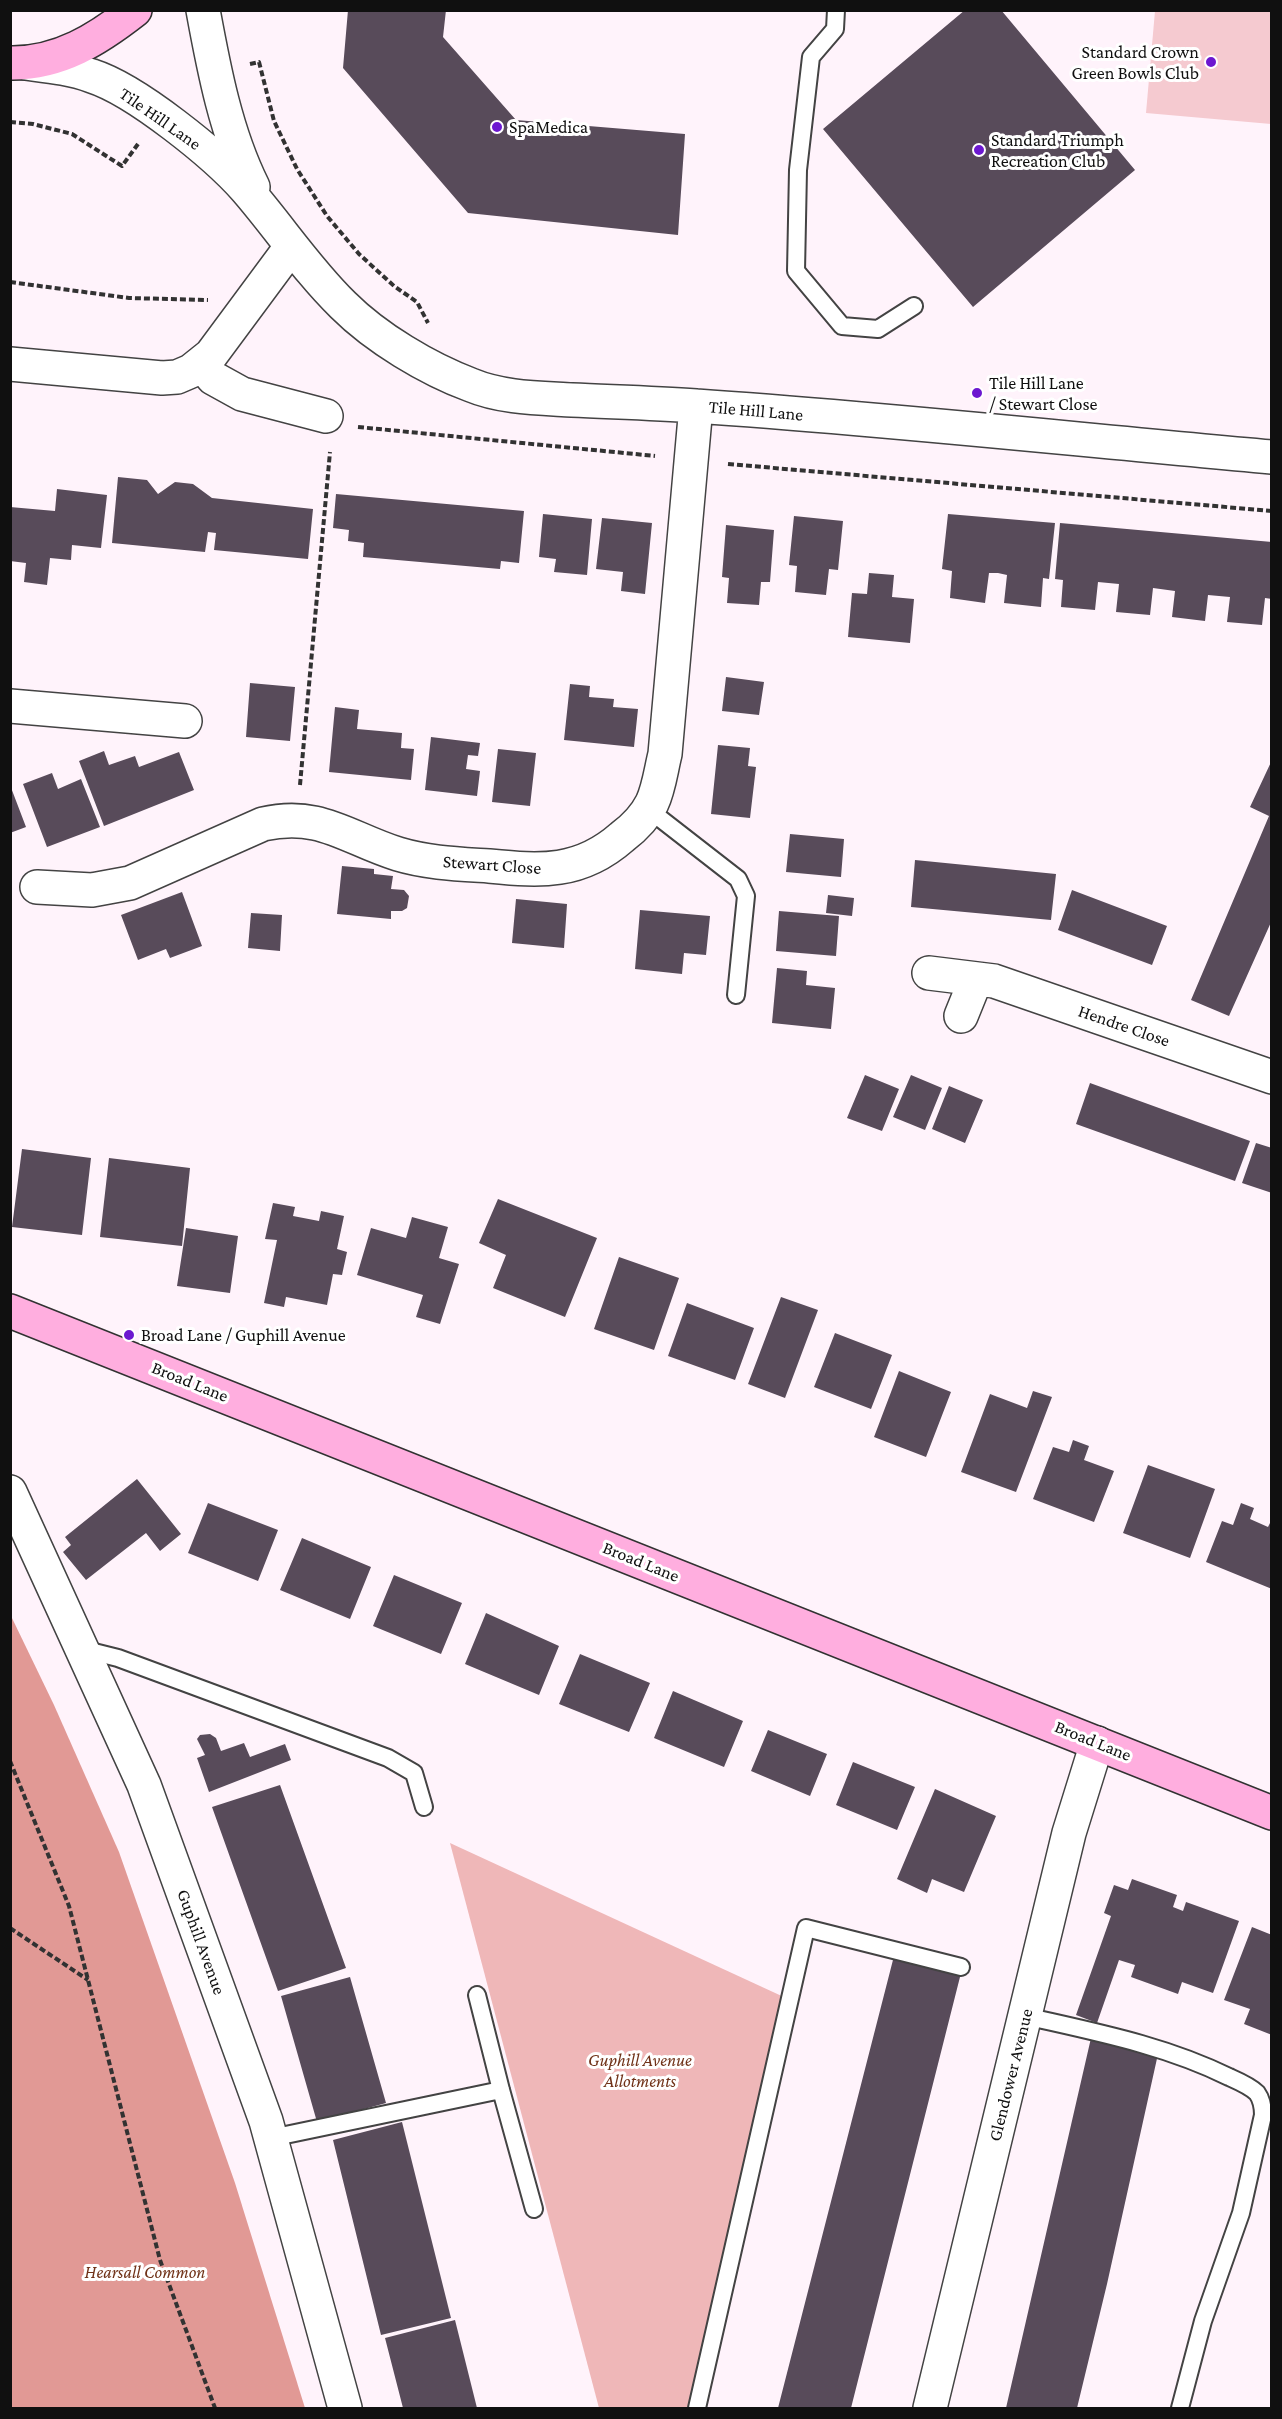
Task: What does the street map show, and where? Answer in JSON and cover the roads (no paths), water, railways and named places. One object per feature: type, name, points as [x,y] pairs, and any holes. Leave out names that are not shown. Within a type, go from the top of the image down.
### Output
[{"type":"street","points":[[17,63],[64,55],[103,35],[135,10]]},
{"type":"street","name":"Tile Hill Lane","points":[[203,10],[219,88],[237,148],[251,184],[270,221]]},
{"type":"street","name":"Tile Hill Lane","points":[[17,63],[63,68],[96,76],[126,92],[224,165],[303,263],[346,308],[390,342],[429,366],[473,386],[525,398],[696,406],[1272,457]]},
{"type":"street","points":[[10,364],[162,378],[177,377],[212,355],[291,247]]},
{"type":"street","points":[[201,363],[213,378],[242,394],[328,420]]},
{"type":"street","name":"Stewart Close","points":[[38,887],[74,890],[114,887],[130,883],[263,824],[297,819],[338,828],[398,854],[419,859],[542,870],[565,868],[604,852],[632,829],[648,809],[656,793],[665,754],[696,406]]},
{"type":"street","points":[[10,706],[185,721]]},
{"type":"street","name":"Hendre Close","points":[[929,973],[994,981],[1272,1077]]},
{"type":"street","points":[[961,1016],[976,979]]},
{"type":"street","name":"Broad Lane","points":[[10,1311],[1272,1813]]},
{"type":"street","name":"Guphill Avenue","points":[[10,1492],[144,1785],[271,2139],[345,2409]]},
{"type":"street","name":"Glendower Avenue","points":[[930,2409],[1069,1833],[1097,1743]]},
{"type":"lane","points":[[836,10],[835,29],[811,57],[798,170],[796,272],[842,326],[878,329],[914,306]]},
{"type":"lane","points":[[648,809],[738,879],[746,896],[736,995]]},
{"type":"lane","points":[[82,1649],[118,1658],[388,1758],[414,1773],[424,1807]]},
{"type":"lane","points":[[697,2409],[806,1928],[961,1967]]},
{"type":"lane","points":[[477,1995],[534,2209]]},
{"type":"lane","points":[[1025,2016],[1140,2042],[1174,2053],[1244,2084],[1256,2092],[1263,2103],[1263,2115],[1241,2213],[1203,2321],[1180,2409]]},
{"type":"lane","points":[[271,2139],[501,2090]]},
{"type":"place","name":"Standard Crown Green Bowls Club","points":[[1211,62]]},
{"type":"place","name":"SpaMedica","points":[[497,127]]},
{"type":"place","name":"Standard Triumph Recreation Club","points":[[979,150]]},
{"type":"place","name":"Tile Hill Lane / Stewart Close","points":[[977,393]]},
{"type":"place","name":"Broad Lane / Guphill Avenue","points":[[129,1335]]},
{"type":"park label","name":"Guphill Avenue Allotments","points":[[640,2070]]},
{"type":"park label","name":"Hearsall Common","points":[[145,2272]]}]
